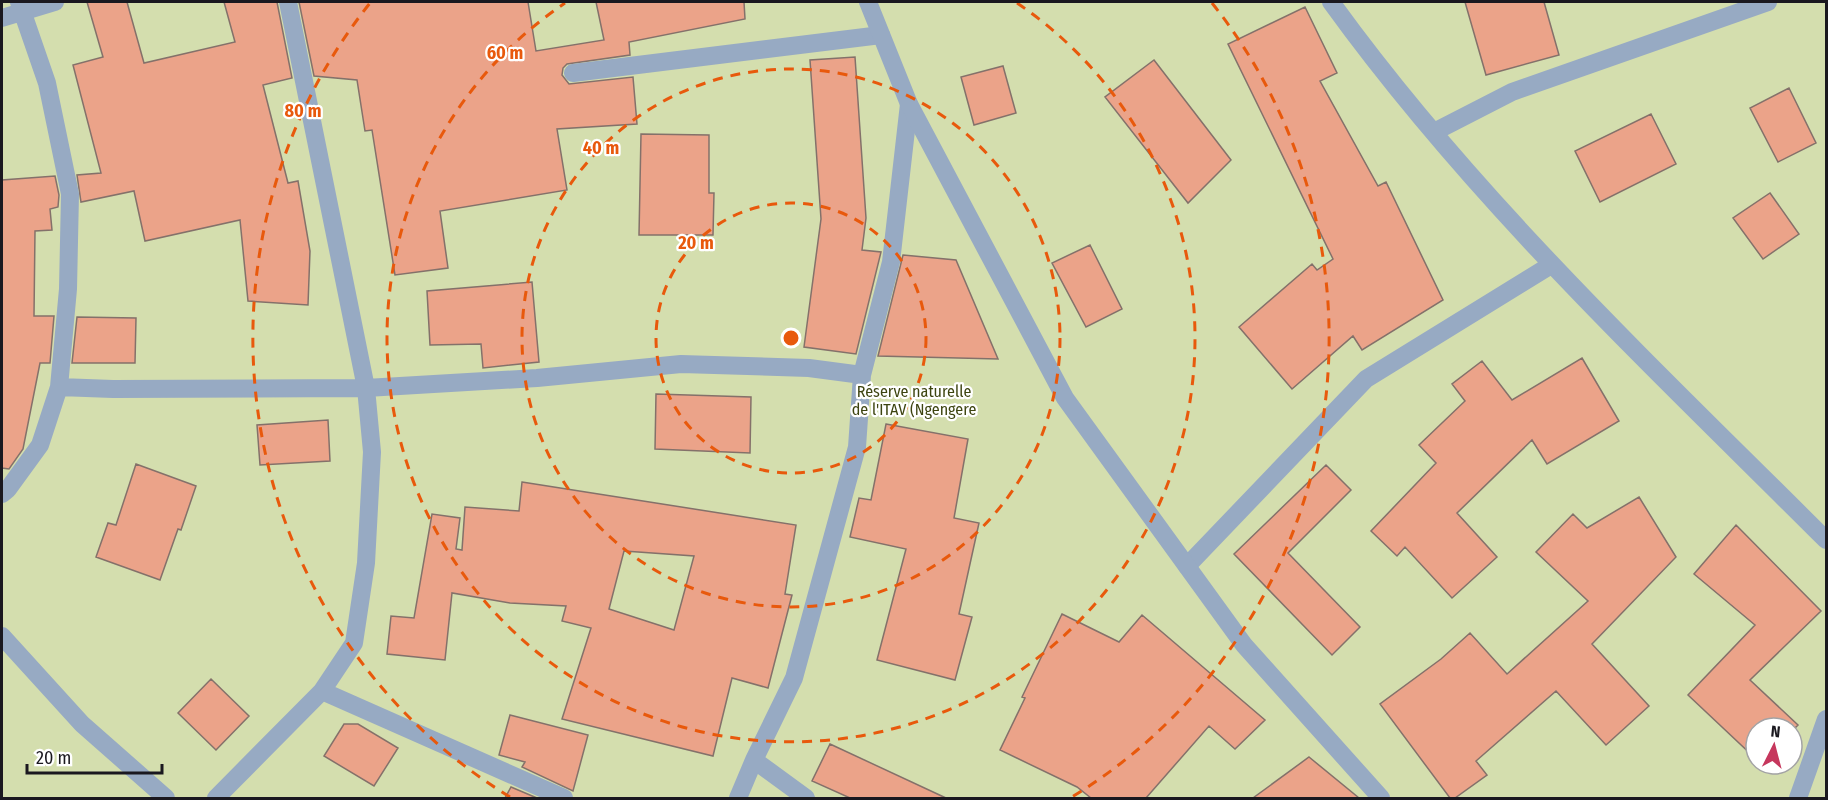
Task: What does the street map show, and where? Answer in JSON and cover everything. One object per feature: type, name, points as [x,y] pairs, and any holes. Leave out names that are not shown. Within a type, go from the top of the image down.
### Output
[{"type":"street","points":[[2,18],[21,7],[55,2]]},
{"type":"street","points":[[216,798],[322,691],[354,643],[366,563],[372,452],[366,388],[288,2]]},
{"type":"street","points":[[868,2],[909,104],[1065,398],[1244,645],[1381,798]]},
{"type":"street","points":[[1331,2],[1365,50],[1551,265],[1827,540]]},
{"type":"street","points":[[1434,132],[1512,92],[1768,2]]},
{"type":"street","points":[[2,494],[40,445],[59,387],[68,289],[70,194],[47,82],[21,7]]},
{"type":"street","points":[[573,73],[881,35]]},
{"type":"street","points":[[738,798],[794,678],[857,447],[862,375],[891,262],[909,104]]},
{"type":"street","points":[[1187,566],[1366,379],[1551,265]]},
{"type":"street","points":[[59,387],[113,389],[366,388],[537,378],[681,364],[809,368],[862,375]]},
{"type":"street","points":[[2,636],[82,724],[166,798]]},
{"type":"street","points":[[322,691],[564,798]]},
{"type":"street","points":[[1798,798],[1827,718]]},
{"type":"street","points":[[754,760],[806,798]]},
{"type":"green space","name":"Réserve naturelle de l'ITAV (Ngengere","points":[[2,2],[1826,2],[1826,798],[2,798]]},
{"type":"building","points":[[87,2],[127,2],[144,63],[235,42],[224,2],[277,2],[292,78],[263,85],[288,183],[298,181],[310,251],[308,305],[248,301],[240,220],[145,241],[134,191],[81,202],[77,175],[101,173],[73,65],[103,57]]},
{"type":"building","points":[[299,2],[528,2],[536,51],[604,40],[596,2],[744,2],[745,19],[629,42],[630,55],[567,64],[563,68],[562,75],[569,84],[633,77],[637,124],[557,129],[567,190],[440,211],[448,268],[395,275],[372,130],[365,131],[357,80],[314,76]]},
{"type":"building","points":[[1465,2],[1544,2],[1559,55],[1486,75]]},
{"type":"building","points":[[1305,7],[1337,73],[1320,81],[1378,186],[1386,182],[1443,300],[1362,350],[1353,336],[1292,389],[1239,327],[1312,264],[1317,270],[1333,259],[1228,44]]},
{"type":"building","points":[[855,57],[866,218],[862,250],[881,252],[856,354],[804,347],[821,219],[810,60]]},
{"type":"building","points":[[1154,60],[1231,160],[1188,203],[1105,97]]},
{"type":"building","points":[[1003,66],[1016,113],[974,125],[961,77]]},
{"type":"building","points":[[1789,88],[1816,143],[1778,162],[1750,108]]},
{"type":"building","points":[[1651,114],[1676,164],[1600,202],[1575,151]]},
{"type":"building","points":[[641,134],[709,135],[709,193],[714,193],[713,235],[639,235]]},
{"type":"building","points":[[55,176],[59,195],[58,207],[50,209],[52,230],[35,231],[34,316],[54,316],[50,363],[40,363],[23,449],[9,469],[2,468],[2,180]]},
{"type":"building","points":[[1770,193],[1799,234],[1763,259],[1733,218]]},
{"type":"building","points":[[1090,245],[1122,309],[1086,327],[1052,263]]},
{"type":"building","points":[[903,255],[956,260],[998,359],[878,356]]},
{"type":"building","points":[[532,282],[539,362],[483,368],[481,344],[430,345],[427,291]]},
{"type":"building","points":[[77,317],[136,318],[135,363],[72,363]]},
{"type":"building","points":[[1582,358],[1619,421],[1547,464],[1532,440],[1457,513],[1497,557],[1452,598],[1405,547],[1397,556],[1371,531],[1436,463],[1419,445],[1465,401],[1452,384],[1482,361],[1512,400]]},
{"type":"building","points":[[656,394],[751,397],[750,453],[655,449]]},
{"type":"building","points":[[328,420],[330,461],[260,465],[257,425]]},
{"type":"building","points":[[886,424],[968,439],[954,518],[979,523],[959,614],[972,617],[955,680],[877,660],[906,549],[850,537],[859,498],[871,500]]},
{"type":"building","points":[[136,464],[196,486],[160,580],[96,557],[108,523],[116,525]]},
{"type":"building","points":[[1326,465],[1351,490],[1288,553],[1360,627],[1332,655],[1234,554]]},
{"type":"building","points":[[522,482],[796,525],[785,594],[792,595],[768,688],[732,678],[713,756],[562,719],[591,628],[562,621],[566,606],[510,603],[452,593],[445,660],[387,654],[391,616],[414,618],[432,514],[460,518],[456,549],[462,550],[465,507],[519,511]],"holes":[[[624,551],[694,556],[674,630],[609,609]]]},
{"type":"building","points":[[1639,497],[1676,557],[1592,644],[1649,706],[1606,745],[1556,691],[1476,761],[1487,775],[1455,798],[1450,798],[1380,704],[1441,659],[1470,633],[1507,674],[1588,601],[1536,552],[1573,514],[1587,528]]},
{"type":"building","points":[[1736,525],[1821,611],[1750,680],[1788,716],[1744,716],[1744,748],[1688,695],[1755,625],[1694,574]]},
{"type":"building","points":[[1062,614],[1119,642],[1142,615],[1265,720],[1235,749],[1209,726],[1146,798],[1091,798],[1077,787],[1000,750],[1025,698],[1022,697]]},
{"type":"building","points":[[211,679],[249,716],[216,750],[178,713]]},
{"type":"building","points":[[510,715],[588,735],[573,791],[522,767],[525,762],[499,755]]},
{"type":"building","points":[[344,724],[358,724],[398,748],[374,786],[324,756]]},
{"type":"building","points":[[830,744],[946,798],[850,798],[812,781]]},
{"type":"building","points":[[1309,757],[1359,798],[1253,798]]},
{"type":"building","points":[[511,787],[537,798],[505,798]]}]
